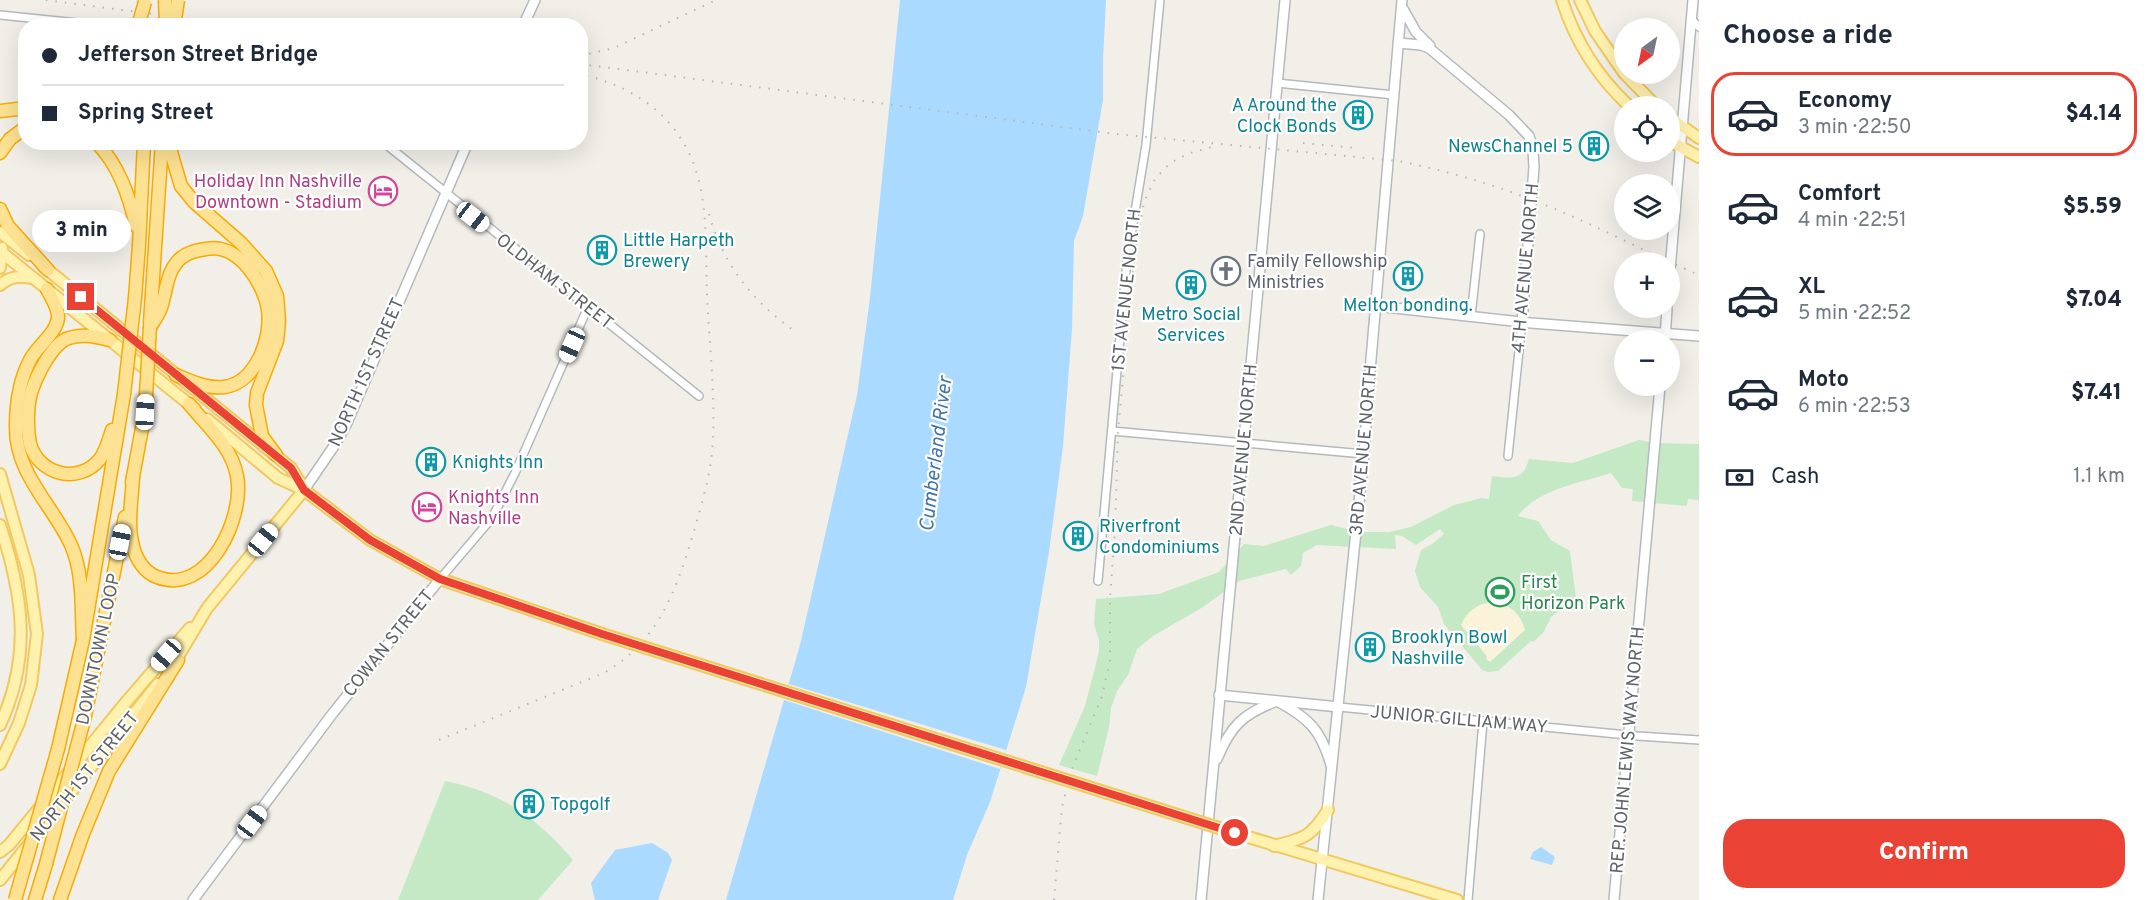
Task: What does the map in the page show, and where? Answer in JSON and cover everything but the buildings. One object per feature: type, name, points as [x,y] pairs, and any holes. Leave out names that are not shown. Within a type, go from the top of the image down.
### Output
[{"type":"highway","points":[[165,0],[166,18]]},
{"type":"highway","points":[[175,18],[178,0]]},
{"type":"highway","points":[[140,18],[145,1]]},
{"type":"highway","points":[[145,1],[146,18]]},
{"type":"highway","points":[[0,111],[18,109]]},
{"type":"highway","points":[[0,153],[10,139],[18,133]]},
{"type":"highway","points":[[104,150],[126,188],[139,245]]},
{"type":"highway","name":"DOWNTOWN LOOP","points":[[15,900],[58,749],[83,640],[123,399],[135,298],[144,150]]},
{"type":"highway","name":"DOWNTOWN LOOP","points":[[35,900],[85,716],[145,412],[161,150]]},
{"type":"highway","points":[[170,150],[181,186],[194,202],[242,243],[266,271],[277,296],[279,321],[277,341],[257,393],[256,405],[262,436],[276,455]]},
{"type":"highway","points":[[0,209],[8,226],[48,270]]},
{"type":"highway","points":[[150,327],[161,309],[165,283],[174,266],[186,254],[212,248],[227,251],[254,273],[268,311],[268,326],[263,348],[256,364],[240,382],[224,387],[195,383],[176,375]]},
{"type":"highway","points":[[47,289],[58,309],[58,319],[30,359],[17,395],[16,430],[19,450],[28,476],[63,531],[78,566],[83,640]]},
{"type":"highway","points":[[110,340],[85,335],[67,338],[53,351],[45,363],[31,395],[28,413],[30,444],[36,455],[53,471],[64,474],[77,473],[91,467],[100,459],[107,447],[123,399]]},
{"type":"highway","points":[[133,477],[130,527],[133,546],[139,562],[148,573],[172,581],[196,574],[216,555],[225,539],[237,500],[237,477],[228,450],[189,404]]},
{"type":"highway","points":[[60,900],[83,834],[109,771],[178,660]]},
{"type":"main road","points":[[1562,0],[1576,34],[1593,64],[1619,96]]},
{"type":"main road","points":[[1580,0],[1595,32],[1614,58]]},
{"type":"main road","points":[[1635,84],[1647,96]]},
{"type":"main road","points":[[1682,127],[1699,138]]},
{"type":"main road","points":[[1680,147],[1699,157]]},
{"type":"main road","points":[[1,233],[276,455],[291,468],[304,490]]},
{"type":"main road","points":[[0,268],[1,233]]},
{"type":"main road","points":[[0,252],[9,249],[24,250]]},
{"type":"main road","points":[[0,252],[278,478],[304,490],[370,540],[440,579],[602,634],[1322,861],[1457,900]]},
{"type":"main road","points":[[0,285],[16,276],[33,278]]},
{"type":"main road","points":[[0,474],[3,504],[29,575],[37,634],[30,685],[19,723],[0,764]]},
{"type":"main road","name":"NORTH 1ST STREET","points":[[0,852],[9,845],[304,490]]},
{"type":"main road","points":[[0,525],[14,566],[22,624],[18,668],[0,725]]},
{"type":"main road","name":"NORTH 1ST STREET","points":[[0,880],[178,660],[207,609]]},
{"type":"main road","points":[[1274,846],[1308,835],[1328,810]]},
{"type":"street","points":[[527,18],[535,0]]},
{"type":"street","name":"1ST AVENUE NORTH","points":[[1098,581],[1126,260],[1146,145],[1160,0]]},
{"type":"street","name":"2ND AVENUE NORTH","points":[[1201,900],[1285,0]]},
{"type":"street","points":[[1680,147],[1695,24],[1693,0]]},
{"type":"street","points":[[1402,4],[1416,32],[1438,54]]},
{"type":"street","name":"3RD AVENUE NORTH","points":[[1318,900],[1364,454],[1402,4]]},
{"type":"street","points":[[0,15],[29,18]]},
{"type":"street","name":"4TH AVENUE NORTH","points":[[1398,43],[1421,45],[1438,54],[1520,125],[1529,136],[1533,150],[1534,167],[1522,322],[1508,456]]},
{"type":"street","points":[[1276,83],[1394,94]]},
{"type":"street","name":"OLDHAM STREET","points":[[393,150],[699,396]]},
{"type":"street","name":"NORTH 1ST STREET","points":[[304,490],[334,446],[345,425],[464,150]]},
{"type":"street","points":[[1671,252],[1679,162]]},
{"type":"street","points":[[1471,316],[1480,234]]},
{"type":"street","points":[[1376,306],[1614,332]]},
{"type":"street","name":"COWAN STREET","points":[[195,899],[333,713],[492,518],[515,473],[588,307]]},
{"type":"street","points":[[1680,337],[1699,336]]},
{"type":"street","name":"REP. JOHN LEWIS WAY NORTH","points":[[1614,900],[1659,396]]},
{"type":"street","points":[[1112,431],[1364,454]]},
{"type":"street","name":"JUNIOR GILLIAM WAY","points":[[1219,695],[1699,740]]},
{"type":"street","points":[[1213,770],[1229,732],[1240,721],[1260,708],[1278,701],[1295,710],[1316,729],[1324,741],[1332,771]]},
{"type":"street","points":[[1468,900],[1483,721]]},
{"type":"green space","points":[[1639,440],[1654,443],[1699,444],[1699,500],[1688,499],[1687,506],[1632,501],[1633,489],[1622,488],[1611,473],[1560,488],[1526,507],[1518,516],[1538,521],[1551,540],[1570,551],[1576,598],[1551,617],[1543,633],[1498,671],[1482,670],[1444,624],[1438,607],[1420,587],[1415,571],[1421,550],[1444,534],[1440,529],[1416,545],[1402,536],[1395,535],[1396,549],[1317,545],[1303,553],[1301,566],[1291,575],[1286,569],[1239,581],[1203,607],[1153,636],[1137,649],[1128,675],[1117,691],[1111,708],[1109,727],[1097,776],[1059,765],[1085,706],[1099,652],[1099,640],[1094,624],[1096,599],[1159,594],[1219,572],[1244,544],[1264,546],[1331,525],[1360,532],[1389,532],[1411,527],[1454,505],[1482,498],[1489,499],[1492,476],[1515,477],[1523,472],[1529,459],[1573,463]]},
{"type":"green space","name":"Topgolf","points":[[445,781],[483,792],[516,808],[546,831],[573,860],[538,900],[398,900]]},
{"type":"sand","points":[[1493,602],[1505,605],[1514,611],[1521,619],[1525,630],[1490,662],[1461,625],[1474,609]]},
{"type":"water","name":"Cumberland River","points":[[900,0],[1106,0],[1103,100],[1083,216],[1074,241],[1072,329],[1063,446],[1049,552],[1026,687],[990,802],[967,855],[953,900],[726,900],[800,645],[857,395],[870,298]]},
{"type":"water","points":[[652,843],[668,853],[672,860],[658,900],[595,900],[591,883],[615,850]]},
{"type":"water","points":[[1541,847],[1555,857],[1552,865],[1530,859],[1533,852]]},
{"type":"pier","points":[[789,684],[1006,750],[1000,769],[784,700]]},
{"type":"railway","points":[[46,0],[183,18]]},
{"type":"railway","points":[[588,54],[614,48],[716,0]]},
{"type":"railway","points":[[588,65],[1116,134],[1398,161],[1470,179],[1522,196],[1699,275]]},
{"type":"railway","points":[[439,740],[604,673],[639,645],[663,612],[672,593],[687,553],[707,485],[712,450],[713,402],[706,235],[698,177],[683,142],[652,106],[625,90],[588,76]]},
{"type":"railway","points":[[1303,143],[1356,148]]},
{"type":"railway","points":[[1054,900],[1062,807],[1072,769],[1102,696],[1110,660],[1110,598],[1118,431],[1134,260],[1144,202],[1155,179],[1169,164],[1187,154],[1212,147]]},
{"type":"railway","points":[[709,214],[722,250],[742,281],[766,308],[796,332]]},
{"type":"place","name":"A Around the Clock Bonds","points":[[1358,115]]},
{"type":"place","name":"NewsChannel 5","points":[[1594,146]]},
{"type":"place","name":"Holiday Inn Nashville Downtown - Stadium","points":[[383,191]]},
{"type":"place","name":"Little Harpeth Brewery","points":[[602,250]]},
{"type":"place","name":"Family Fellowship Ministries","points":[[1226,271]]},
{"type":"place","name":"Melton bonding.","points":[[1408,276]]},
{"type":"place","name":"Metro Social Services","points":[[1191,285]]},
{"type":"place","name":"Knights Inn","points":[[431,462]]},
{"type":"place","name":"Knights Inn Nashville","points":[[427,507]]},
{"type":"place","name":"Riverfront Condominiums","points":[[1078,536]]},
{"type":"place","name":"First Horizon Park","points":[[1500,592]]},
{"type":"place","name":"Brooklyn Bowl Nashville","points":[[1370,647]]},
{"type":"place","name":"Topgolf","points":[[529,804]]},
{"type":"route","points":[[81,297],[291,468],[304,490],[370,540],[440,579],[602,634],[1235,833]]}]
